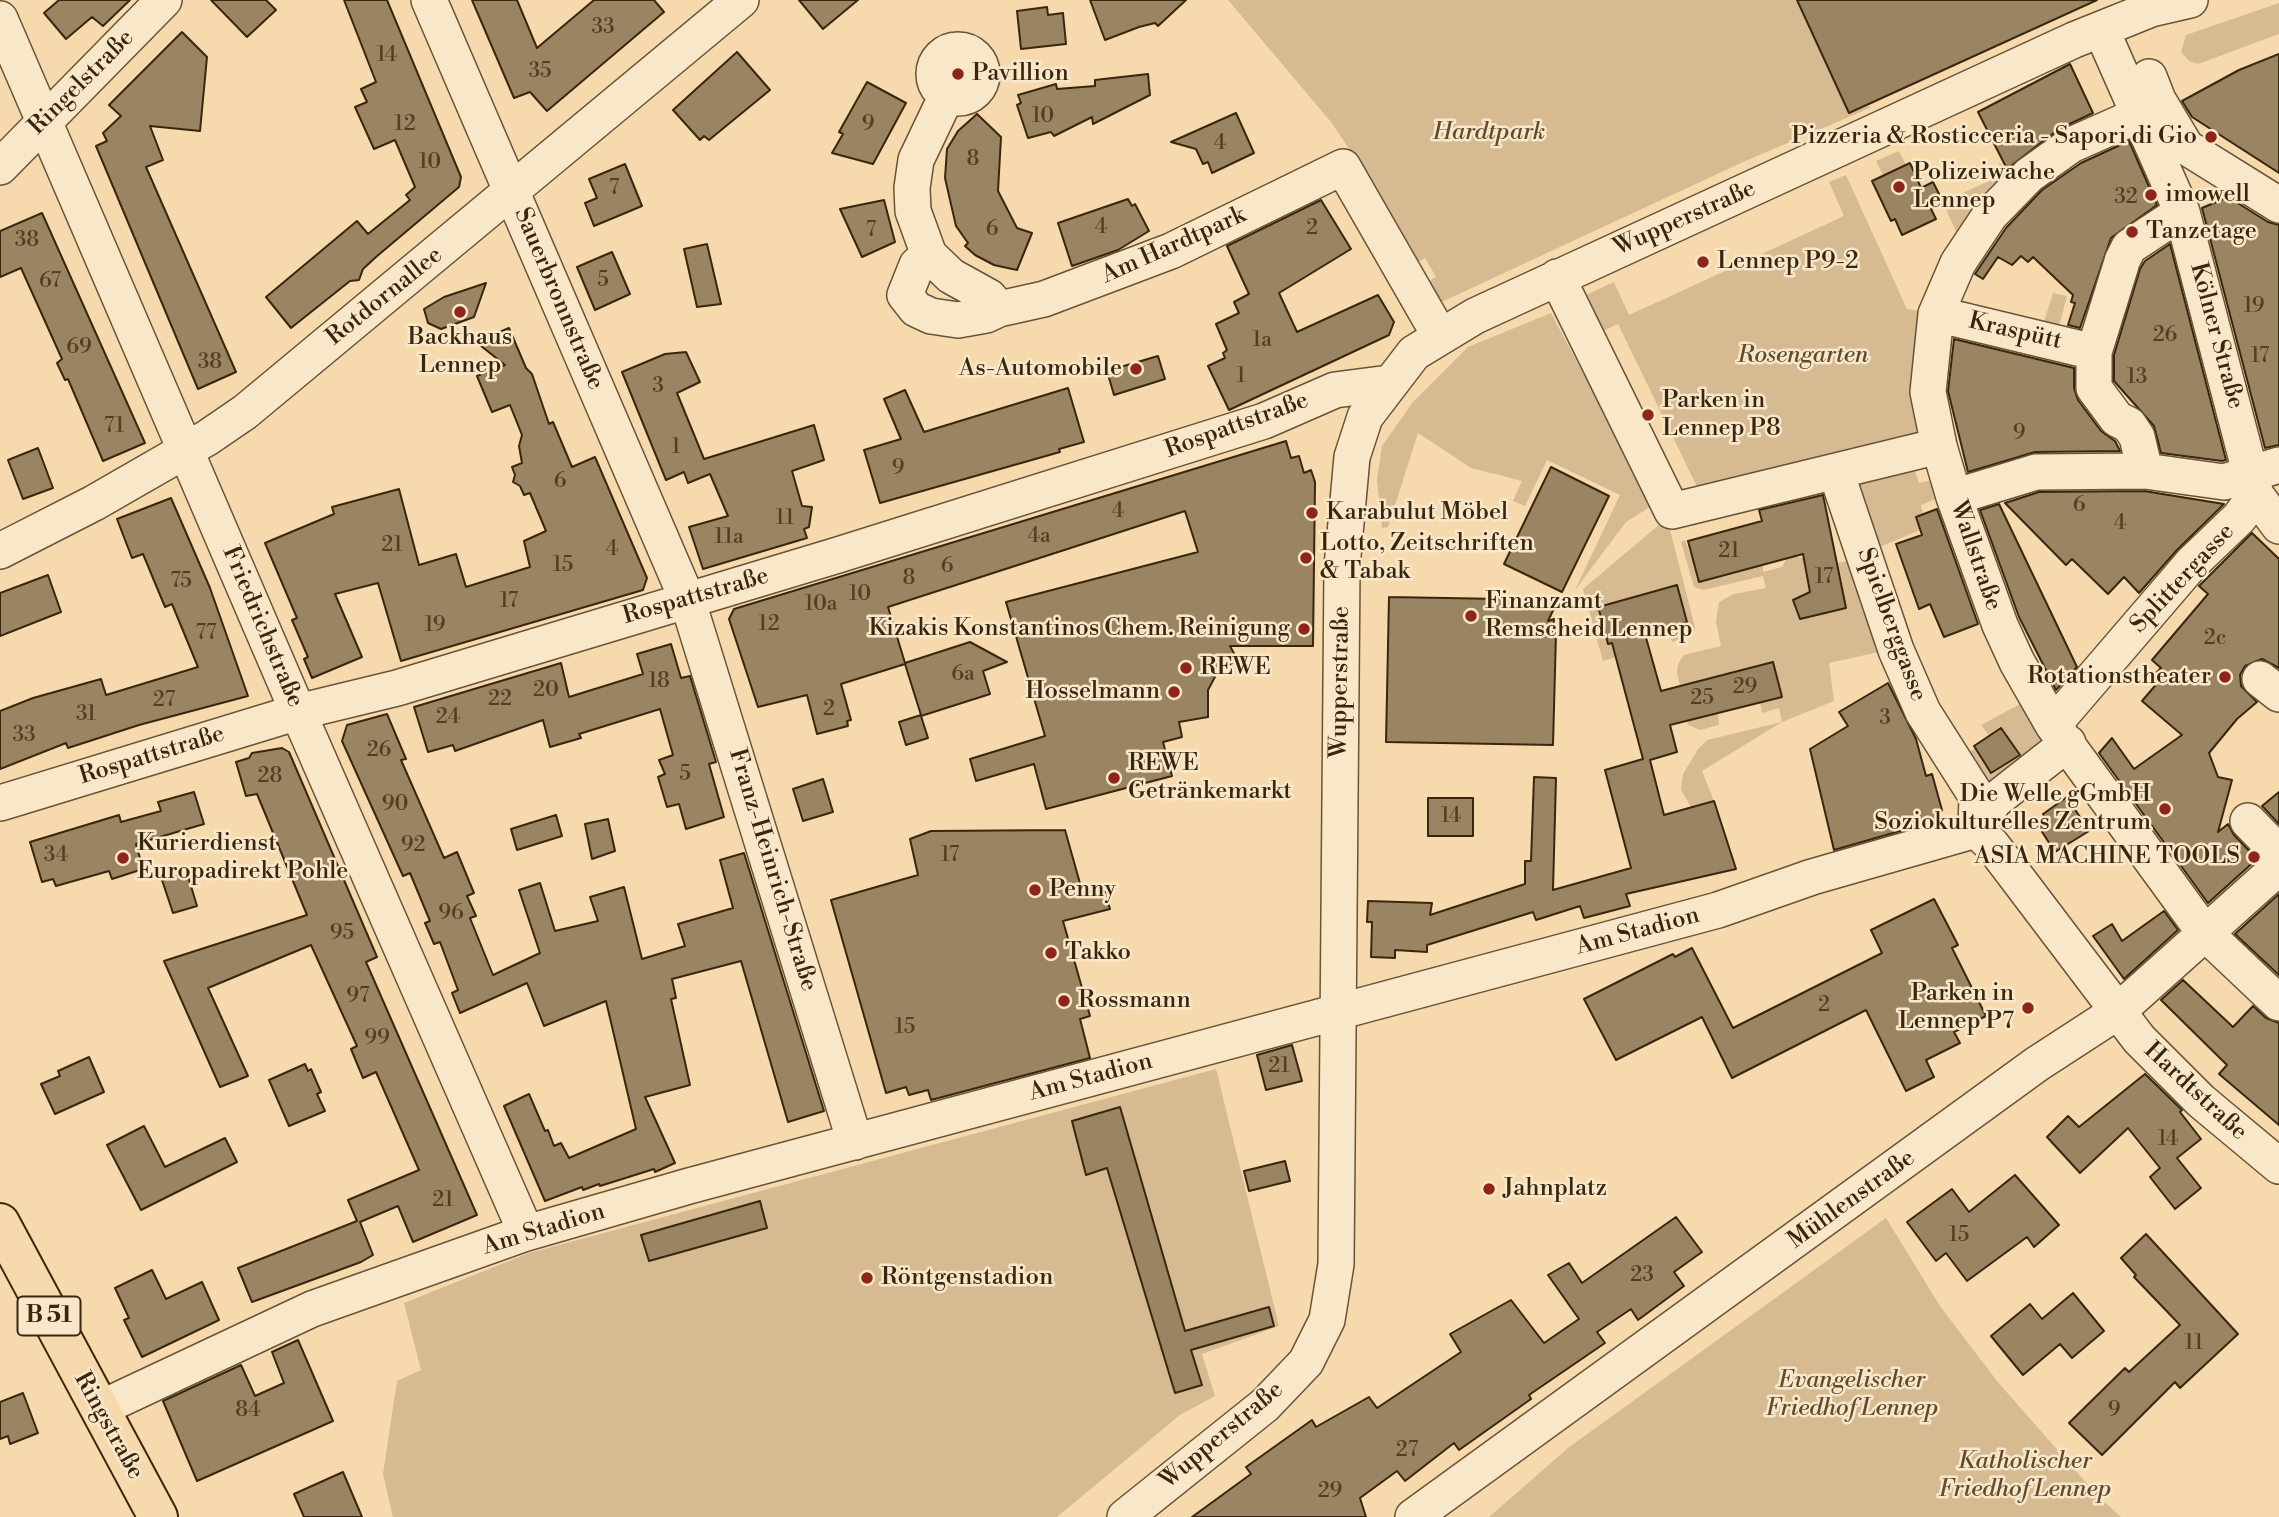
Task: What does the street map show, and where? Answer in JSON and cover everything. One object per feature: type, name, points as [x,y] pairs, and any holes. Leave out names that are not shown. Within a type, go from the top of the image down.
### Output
[{"type":"main road","name":"Ringstraße","points":[[0,1223],[158,1517]]},
{"type":"street","name":"Ringelstraße","points":[[0,166],[164,0]]},
{"type":"street","name":"Sauerbronnstraße","points":[[429,0],[687,598]]},
{"type":"street","name":"Rotdornallee","points":[[0,551],[94,503],[244,412],[513,192],[741,0]]},
{"type":"street","name":"Wupperstraße","points":[[1125,1517],[1265,1405],[1306,1362],[1326,1320],[1336,1264],[1342,567],[1352,457],[1365,417],[1414,353],[1440,335],[1557,277],[2128,11],[2190,0]]},
{"type":"street","name":"Kölner Straße","points":[[2128,11],[2141,114],[2182,212],[2279,526]]},
{"type":"street","points":[[2128,11],[2158,100],[2186,147],[2279,205]]},
{"type":"street","name":"Friedrichstraße","points":[[0,19],[298,712],[520,1219],[523,1234]]},
{"type":"street","points":[[947,95],[916,160],[912,188],[913,211],[929,255],[951,276],[989,297],[999,309]]},
{"type":"street","name":"Wallstraße","points":[[2141,114],[2071,145],[2029,175],[1990,215],[1958,263],[1936,314],[1928,392],[1939,446],[1954,496],[2000,625],[2061,734],[2204,932],[2279,1003]]},
{"type":"street","name":"Am Hardtpark","points":[[929,255],[917,265],[905,295],[916,309],[931,316],[958,320],[986,315],[999,309],[1044,299],[1160,256],[1343,167],[1440,335]]},
{"type":"street","name":"Kraspütt","points":[[2145,471],[2137,437],[2129,425],[2117,419],[2094,388],[2094,352],[2129,247],[2182,212]]},
{"type":"street","points":[[1557,277],[1672,511],[1939,446]]},
{"type":"street","name":"Kraspütt","points":[[1936,314],[2094,352]]},
{"type":"street","name":"Rospattstraße","points":[[0,803],[298,712],[397,688],[687,598],[838,555],[1264,421],[1335,390],[1389,383]]},
{"type":"street","points":[[1954,496],[2036,472],[2145,471],[2224,482],[2262,477]]},
{"type":"street","name":"Spielberggasse","points":[[1836,472],[1901,662],[1939,740],[1977,797],[1976,830]]},
{"type":"street","name":"Splittergasse","points":[[2061,734],[2192,563],[2239,518],[2262,477]]},
{"type":"street","name":"Franz-Heinrich-Straße","points":[[687,598],[855,1142]]},
{"type":"street","points":[[2061,734],[1994,801],[1976,830],[1992,845],[2117,1012]]},
{"type":"street","points":[[2248,821],[2279,853]]},
{"type":"street","name":"Am Stadion","points":[[99,1409],[312,1309],[523,1234],[1718,910],[1812,877],[1976,830]]},
{"type":"street","name":"Mühlenstraße","points":[[1413,1517],[2037,1064],[2117,1012],[2279,867]]},
{"type":"street","name":"Hardtstraße","points":[[2117,1012],[2139,1039],[2202,1101],[2279,1166]]},
{"type":"green space","name":"Hardtpark","points":[[1228,0],[1796,0],[1849,114],[1869,106],[1870,108],[1743,162],[1435,305],[1423,285],[1436,277],[1425,258],[1412,266],[1356,159],[1331,122]]},
{"type":"green space","points":[[2279,3],[2279,34],[2198,64],[2189,61],[2181,52],[2186,35]]},
{"type":"green space","points":[[1899,151],[1906,165],[1883,175],[1876,161]]},
{"type":"green space","points":[[1999,162],[2015,178],[1960,241],[1943,202],[2002,175]]},
{"type":"green space","name":"Rosengarten","points":[[1846,175],[1907,309],[1928,312],[1931,437],[1701,495],[1618,324],[1595,335],[1577,299],[1614,282],[1629,315],[1660,301],[1844,216],[1829,182]]},
{"type":"green space","points":[[2053,293],[2067,296],[2057,333],[2042,328]]},
{"type":"green space","points":[[1551,313],[1653,505],[1626,522],[1575,590],[1620,495],[1547,460],[1525,506],[1513,501],[1522,481],[1471,468],[1418,433],[1388,527],[1382,528],[1377,480],[1382,446],[1413,402],[1468,347]]},
{"type":"green space","points":[[1914,468],[1919,483],[1937,479],[1948,494],[1921,505],[1923,514],[1916,517],[1920,530],[1868,552],[1846,479]]},
{"type":"green space","points":[[1667,518],[1695,627],[1694,634],[1672,642],[1667,627],[1687,621],[1677,585],[1598,607],[1608,643],[1627,638],[1632,653],[1603,661],[1583,589]]},
{"type":"green space","points":[[1685,540],[1700,582],[1763,565],[1763,572],[1782,567],[1789,555],[1804,558],[1810,592],[1793,600],[1800,619],[1846,608],[1837,563],[1862,558],[1888,650],[1829,663],[1834,701],[1782,722],[1779,708],[1762,713],[1760,702],[1782,696],[1773,662],[1686,684],[1695,719],[1718,713],[1719,725],[1700,730],[1688,725],[1677,673],[1678,664],[1684,655],[1721,646],[1716,622],[1719,602],[1734,594],[1766,588],[1763,576],[1703,590],[1694,587],[1681,542]]},
{"type":"green space","points":[[2022,703],[2048,742],[1982,793],[1958,757],[1975,749],[1992,773],[2020,755],[2001,728],[1989,736],[1981,725]]},
{"type":"green space","points":[[1782,722],[1702,771],[1714,801],[1691,807],[1681,790],[1683,774],[1698,749],[1707,740]]},
{"type":"green space","name":"Röntgenstadion","points":[[1216,1069],[1279,1326],[1202,1354],[1215,1396],[1180,1415],[1057,1517],[393,1517],[383,1474],[397,1381],[421,1370],[404,1303],[529,1253]]},
{"type":"green space","name":"Evangelischer Friedhof Lennep","points":[[1886,1218],[1940,1306],[1997,1381],[2097,1495],[2121,1517],[1489,1517],[1568,1448]]},
{"type":"building","points":[[59,0],[130,0],[103,26],[92,17],[66,39],[44,13]]},
{"type":"building","points":[[211,0],[266,0],[276,10],[247,37]]},
{"type":"building","points":[[344,0],[387,0],[461,177],[459,187],[363,269],[359,280],[350,281],[291,328],[266,297],[357,221],[368,234],[410,200],[406,195],[415,187],[395,140],[374,149],[355,107],[367,102],[361,89],[376,82]]},
{"type":"building","points":[[472,0],[517,0],[537,48],[594,0],[654,0],[664,12],[547,111],[530,92],[514,98]]},
{"type":"building","points":[[799,0],[858,0],[823,29]]},
{"type":"building","points":[[1090,0],[1186,0],[1158,26],[1155,23],[1139,27],[1105,40]]},
{"type":"building","points":[[1797,0],[2097,0],[1849,113]]},
{"type":"building","points":[[1047,7],[1048,15],[1063,13],[1066,44],[1021,49],[1017,11]]},
{"type":"building","points":[[182,32],[207,57],[200,131],[150,126],[163,160],[146,167],[236,372],[198,389],[96,146],[107,141],[103,133],[121,116],[109,105]]},
{"type":"building","points":[[737,52],[770,90],[709,140],[704,136],[700,140],[673,110]]},
{"type":"building","points":[[2279,54],[2279,173],[2192,117],[2182,101],[2239,70]]},
{"type":"building","name":"Pavillion","points":[[956,61],[968,67],[969,79],[963,83],[947,75],[947,68]]},
{"type":"building","points":[[2070,64],[2093,113],[2059,129],[2007,169],[1978,112]]},
{"type":"building","points":[[1148,74],[1150,95],[1093,124],[1092,117],[1054,136],[1051,132],[1028,138],[1017,105],[1021,103],[1018,95],[1056,84],[1057,89],[1095,86],[1095,80]]},
{"type":"building","points":[[867,82],[906,103],[873,164],[832,153],[843,134],[839,132]]},
{"type":"building","points":[[1236,113],[1254,153],[1212,173],[1208,162],[1203,164],[1196,149],[1171,142]]},
{"type":"building","points":[[977,114],[1001,137],[998,191],[1017,228],[1032,233],[1017,270],[994,265],[975,255],[965,246],[968,243],[956,226],[945,178],[947,149],[958,131]]},
{"type":"building","points":[[2129,141],[2157,205],[2111,238],[2080,328],[2068,325],[2075,303],[2071,302],[2073,295],[2033,257],[2028,262],[2021,256],[2012,265],[1998,257],[1983,279],[1975,274],[2006,228],[2042,190],[2081,163]]},
{"type":"building","points":[[1910,163],[1921,188],[1933,182],[1943,202],[1931,209],[1936,219],[1902,235],[1895,219],[1891,221],[1872,181]]},
{"type":"building","points":[[625,164],[642,206],[594,226],[585,203],[597,198],[589,179]]},
{"type":"building","points":[[2228,197],[2268,222],[2279,225],[2279,445],[2265,448],[2202,208]]},
{"type":"building","points":[[1128,199],[1132,206],[1135,204],[1149,231],[1118,250],[1072,266],[1058,223]]},
{"type":"building","points":[[884,200],[895,242],[862,257],[840,209]]},
{"type":"building","points":[[1321,200],[1351,249],[1279,293],[1297,332],[1378,295],[1394,322],[1389,335],[1229,410],[1208,366],[1225,358],[1223,353],[1227,350],[1216,324],[1239,313],[1234,302],[1249,294],[1227,246]]},
{"type":"building","points":[[42,213],[145,443],[103,461],[68,379],[65,380],[57,363],[62,359],[21,268],[0,277],[0,231]]},
{"type":"building","points":[[707,244],[721,304],[697,307],[684,249]]},
{"type":"building","points":[[2170,244],[2226,460],[2222,461],[2161,453],[2154,426],[2114,381],[2114,355],[2140,269],[2145,261]]},
{"type":"building","points":[[612,252],[630,294],[595,310],[577,267]]},
{"type":"building","points":[[486,283],[474,317],[441,329],[428,323],[424,309],[444,297]]},
{"type":"building","points":[[509,328],[526,368],[532,374],[549,424],[553,422],[572,467],[595,457],[647,578],[643,590],[401,661],[378,583],[335,594],[362,657],[312,678],[304,659],[308,657],[292,620],[297,618],[265,543],[334,514],[332,507],[399,489],[419,565],[456,554],[466,587],[530,567],[524,541],[546,531],[530,493],[524,495],[520,486],[513,482],[515,475],[512,467],[522,463],[519,446],[522,435],[510,405],[492,412],[477,376],[505,365],[476,342]]},
{"type":"building","points":[[1954,339],[2074,368],[2074,388],[2078,400],[2101,431],[2115,441],[2120,451],[2035,452],[1968,472],[1948,391]]},
{"type":"building","points":[[686,352],[700,382],[677,393],[704,459],[814,425],[824,460],[792,471],[802,506],[812,507],[809,527],[804,529],[807,538],[703,569],[689,527],[728,516],[710,474],[688,483],[684,472],[666,480],[622,372],[665,354]]},
{"type":"building","points":[[1158,356],[1165,379],[1114,395],[1107,371]]},
{"type":"building","points":[[1068,388],[1084,442],[1059,449],[1060,452],[880,503],[864,450],[901,439],[884,399],[905,390],[924,432]]},
{"type":"building","points":[[1286,441],[1291,458],[1299,456],[1304,473],[1311,470],[1315,482],[1313,646],[1230,646],[1237,659],[1216,675],[1208,690],[1208,717],[1179,722],[1182,737],[1163,742],[1172,776],[1046,809],[1034,764],[976,781],[970,759],[1045,736],[1006,602],[1198,552],[1185,511],[888,607],[905,663],[970,642],[1007,662],[983,671],[990,694],[921,716],[928,738],[906,745],[899,722],[921,715],[905,664],[841,684],[851,720],[847,721],[848,726],[817,734],[807,695],[758,707],[729,619],[734,609]]},
{"type":"building","points":[[38,448],[53,488],[23,499],[8,460]]},
{"type":"building","points":[[1551,467],[1609,496],[1562,592],[1504,564]]},
{"type":"building","points":[[2144,491],[2224,504],[2177,550],[2139,593],[2124,577],[2108,594],[2072,559],[2066,565],[2005,503],[2039,492]]},
{"type":"building","points":[[1823,495],[1846,608],[1800,619],[1793,600],[1810,592],[1803,554],[1699,582],[1688,541],[1762,521],[1759,510]]},
{"type":"building","points":[[171,498],[210,588],[248,696],[139,725],[68,748],[66,743],[0,769],[0,711],[33,698],[101,679],[106,695],[198,667],[172,604],[165,607],[143,554],[132,558],[117,519]]},
{"type":"building","points":[[1999,504],[2077,667],[2056,690],[2019,617],[1980,510]]},
{"type":"building","points":[[1937,509],[1978,624],[1944,637],[1930,604],[1919,609],[1896,544],[1922,535],[1916,517]]},
{"type":"building","points":[[2252,533],[2279,559],[2279,668],[2262,659],[2245,666],[2240,675],[2241,686],[2257,702],[2237,719],[2209,753],[2218,777],[2232,780],[2218,832],[2228,824],[2234,835],[2257,859],[2208,903],[2099,753],[2112,738],[2134,769],[2182,735],[2142,701],[2160,680],[2154,675],[2161,668],[2152,660],[2208,594],[2199,586]]},
{"type":"building","points":[[48,575],[61,612],[0,636],[0,593]]},
{"type":"building","points":[[1677,585],[1687,622],[1645,634],[1661,691],[1773,662],[1782,697],[1670,725],[1677,752],[1650,760],[1664,815],[1714,801],[1736,869],[1626,894],[1630,906],[1584,918],[1580,906],[1536,920],[1533,912],[1427,945],[1427,952],[1395,950],[1395,958],[1371,957],[1372,922],[1367,922],[1368,901],[1432,903],[1430,915],[1525,884],[1525,861],[1531,861],[1534,777],[1556,778],[1553,890],[1631,868],[1605,770],[1643,759],[1612,643],[1608,644],[1599,610],[1595,608]]},
{"type":"building","name":"Finanzamt Remscheid Lennep","points":[[1389,597],[1558,600],[1548,621],[1554,619],[1553,632],[1556,633],[1553,745],[1386,742]]},
{"type":"building","points":[[671,644],[681,678],[690,676],[716,762],[709,764],[724,817],[686,829],[679,804],[667,807],[658,777],[665,774],[659,760],[673,755],[660,709],[579,734],[581,738],[550,747],[543,720],[455,751],[453,745],[428,752],[414,707],[561,663],[569,697],[643,674],[637,654]]},
{"type":"building","points":[[1888,683],[1916,739],[1926,776],[1932,774],[1942,810],[1935,821],[1834,850],[1810,749],[1848,726],[1839,712]]},
{"type":"building","points":[[387,714],[406,759],[401,760],[444,858],[457,852],[474,893],[467,896],[476,916],[470,918],[493,975],[540,953],[519,890],[540,883],[555,931],[598,921],[590,897],[624,887],[642,959],[685,946],[678,924],[733,908],[720,860],[744,853],[824,1111],[788,1122],[741,961],[672,979],[676,998],[671,999],[690,1085],[645,1097],[675,1163],[655,1172],[654,1169],[583,1190],[582,1187],[545,1201],[504,1106],[529,1094],[554,1146],[561,1143],[569,1158],[636,1129],[606,1001],[544,1026],[527,983],[460,1013],[452,993],[458,990],[440,942],[434,944],[425,923],[430,921],[410,873],[403,876],[342,741],[347,725]]},
{"type":"building","points":[[2001,728],[2020,755],[1991,773],[1974,746]]},
{"type":"building","points":[[282,748],[289,752],[377,957],[366,962],[477,1215],[413,1242],[398,1206],[360,1222],[373,1255],[361,1262],[252,1302],[238,1268],[357,1221],[348,1200],[419,1170],[376,1072],[363,1078],[351,1049],[357,1046],[311,945],[208,988],[248,1076],[220,1087],[164,961],[307,915],[257,794],[246,796],[236,762],[249,758],[252,753]]},
{"type":"building","points":[[823,779],[833,812],[803,821],[793,789]]},
{"type":"building","points":[[194,792],[204,824],[136,844],[143,869],[112,879],[109,871],[56,886],[53,879],[42,882],[30,842],[119,815],[121,822],[161,811],[158,802]]},
{"type":"building","points":[[2279,792],[2279,824],[2262,806]]},
{"type":"building","points":[[2067,797],[2089,831],[2055,852],[2037,824],[2046,819],[2043,814]]},
{"type":"building","points":[[1428,798],[1473,798],[1473,836],[1428,836]]},
{"type":"building","points":[[556,815],[562,836],[517,850],[511,829]]},
{"type":"building","points":[[608,819],[615,851],[592,859],[585,824]]},
{"type":"building","points":[[1065,830],[1083,894],[1104,889],[1110,909],[1063,921],[1090,1016],[1080,1019],[1090,1058],[931,1100],[928,1090],[909,1095],[906,1087],[886,1093],[831,900],[918,875],[910,839],[931,831]]},
{"type":"building","points":[[187,873],[197,906],[173,913],[162,880]]},
{"type":"building","points":[[2279,894],[2279,975],[2235,934]]},
{"type":"building","points":[[1934,899],[1958,945],[1952,948],[1986,1016],[1954,1032],[1960,1043],[1926,1060],[1934,1077],[1906,1091],[1866,1010],[1732,1078],[1702,1017],[1616,1060],[1584,999],[1673,954],[1675,957],[1692,948],[1733,1028],[1882,953],[1871,930]]},
{"type":"building","points":[[2164,911],[2178,930],[2124,979],[2093,936],[2112,924],[2122,941]]},
{"type":"building","points":[[2183,980],[2233,1027],[2253,1006],[2266,1018],[2279,1023],[2279,1125],[2219,1074],[2227,1065],[2161,1000]]},
{"type":"building","points":[[1292,1045],[1302,1081],[1266,1090],[1257,1055]]},
{"type":"building","points":[[89,1057],[104,1092],[55,1114],[41,1084],[60,1076],[58,1071]]},
{"type":"building","points":[[305,1064],[308,1071],[311,1069],[321,1092],[317,1094],[325,1111],[289,1126],[269,1080]]},
{"type":"building","points":[[2145,1074],[2182,1110],[2180,1112],[2201,1139],[2177,1158],[2201,1188],[2175,1209],[2150,1177],[2160,1168],[2128,1128],[2080,1173],[2047,1137],[2068,1116],[2079,1127]]},
{"type":"building","points":[[1120,1107],[1185,1331],[1269,1307],[1274,1326],[1191,1350],[1202,1385],[1175,1393],[1107,1168],[1086,1175],[1072,1121]]},
{"type":"building","points":[[144,1126],[165,1167],[225,1138],[237,1162],[141,1210],[107,1145]]},
{"type":"building","points":[[1285,1161],[1290,1181],[1249,1191],[1244,1171]]},
{"type":"building","points":[[2015,1175],[2059,1225],[2034,1247],[2027,1237],[1967,1281],[1946,1253],[1936,1261],[1907,1222],[1952,1189],[1969,1212]]},
{"type":"building","points":[[760,1201],[767,1228],[649,1261],[641,1235]]},
{"type":"building","points":[[1676,1217],[1702,1252],[1674,1272],[1684,1286],[1638,1320],[1631,1309],[1597,1332],[1605,1343],[1529,1395],[1531,1399],[1459,1450],[1454,1443],[1405,1481],[1397,1471],[1360,1498],[1366,1517],[1192,1517],[1251,1474],[1246,1467],[1312,1420],[1316,1427],[1369,1397],[1377,1408],[1461,1352],[1450,1334],[1511,1300],[1544,1343],[1579,1319],[1548,1275],[1569,1263],[1582,1283]]},
{"type":"building","points":[[2146,1234],[2238,1334],[2180,1388],[2175,1382],[2102,1455],[2069,1423],[2125,1368],[2129,1372],[2180,1325],[2134,1277],[2136,1275],[2121,1258]]},
{"type":"building","points":[[152,1270],[166,1299],[202,1282],[219,1320],[142,1357],[124,1320],[129,1318],[115,1288]]},
{"type":"building","points":[[2073,1293],[2104,1331],[2072,1358],[2060,1344],[2023,1375],[1991,1336],[2030,1304],[2042,1319]]},
{"type":"building","points":[[298,1340],[333,1421],[197,1481],[163,1401],[241,1365],[255,1396],[284,1383],[272,1352]]},
{"type":"building","points":[[23,1393],[38,1433],[10,1444],[8,1436],[0,1439],[0,1402]]},
{"type":"building","points":[[343,1472],[362,1517],[304,1517],[294,1494]]},
{"type":"place","name":"Pavillion","points":[[958,74]]},
{"type":"place","name":"Pizzeria & Rosticceria - Sapori di Gio","points":[[2211,137]]},
{"type":"place","name":"Polizeiwache Lennep","points":[[1899,187]]},
{"type":"place","name":"imowell","points":[[2151,195]]},
{"type":"place","name":"Tanzetage","points":[[2132,232]]},
{"type":"place","name":"Lennep P9-2","points":[[1703,262]]},
{"type":"place","name":"Backhaus Lennep","points":[[460,312]]},
{"type":"place","name":"As-Automobile","points":[[1136,369]]},
{"type":"place","name":"Parken in Lennep P8","points":[[1648,415]]},
{"type":"place","name":"Karabulut Möbel","points":[[1312,513]]},
{"type":"place","name":"Lotto, Zeitschriften & Tabak","points":[[1306,558]]},
{"type":"place","name":"Finanzamt Remscheid Lennep","points":[[1471,616]]},
{"type":"place","name":"Kizakis Konstantinos Chem. Reinigung","points":[[1304,629]]},
{"type":"place","name":"REWE","points":[[1186,668]]},
{"type":"place","name":"Rotationstheater","points":[[2225,677]]},
{"type":"place","name":"Hosselmann","points":[[1174,692]]},
{"type":"place","name":"REWE Getränkemarkt","points":[[1114,778]]},
{"type":"place","name":"Die Welle gGmbH Soziokulturelles Zentrum","points":[[2165,809]]},
{"type":"place","name":"ASIA MACHINE TOOLS","points":[[2254,857]]},
{"type":"place","name":"Kurierdienst Europadirekt Pohle","points":[[123,858]]},
{"type":"place","name":"Penny","points":[[1035,890]]},
{"type":"place","name":"Takko","points":[[1051,953]]},
{"type":"place","name":"Rossmann","points":[[1064,1001]]},
{"type":"place","name":"Parken in Lennep P7","points":[[2028,1008]]},
{"type":"place","name":"Jahnplatz","points":[[1489,1189]]},
{"type":"place","name":"Röntgenstadion","points":[[867,1278]]},
{"type":"park label","name":"Katholischer Friedhof Lennep","points":[[2025,1476]]}]
